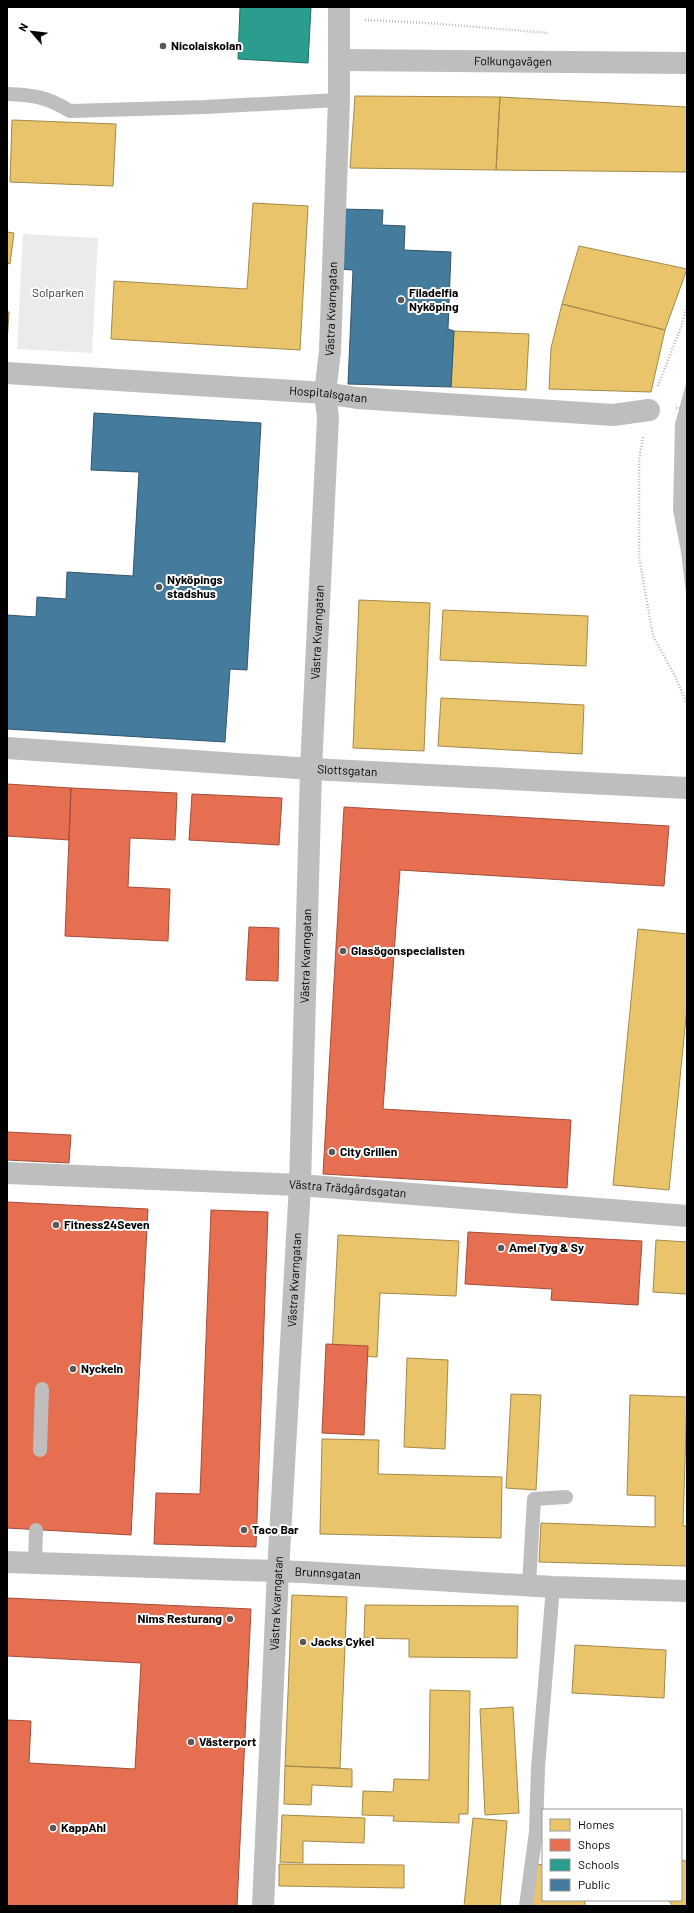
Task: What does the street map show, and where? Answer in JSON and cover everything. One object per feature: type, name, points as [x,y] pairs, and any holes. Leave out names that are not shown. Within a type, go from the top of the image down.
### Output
[{"type":"street","name":"Västra Kvarngatan","points":[[264,1906],[278,1571],[300,1185],[311,770],[328,418],[325,393],[330,351],[339,100],[340,7]]},
{"type":"street","name":"Folkungavägen","points":[[340,60],[687,63]]},
{"type":"street","name":"Hospitalsgatan","points":[[7,373],[325,393],[357,398],[613,415],[649,410]]},
{"type":"street","name":"Slottsgatan","points":[[7,748],[311,770],[687,788]]},
{"type":"street","name":"Västra Trädgårdsgatan","points":[[7,1173],[300,1185],[687,1216]]},
{"type":"street","name":"Brunnsgatan","points":[[7,1562],[278,1571],[553,1587],[687,1591]]},
{"type":"lane","points":[[7,94],[33,95],[54,102],[70,111],[205,107],[339,100]]},
{"type":"lane","points":[[40,1450],[42,1389]]},
{"type":"lane","points":[[529,1585],[534,1499],[566,1497]]},
{"type":"lane","points":[[35,1563],[36,1530]]},
{"type":"lane","points":[[526,1906],[539,1833],[538,1768],[553,1587]]},
{"type":"path","points":[[358,20],[428,23],[554,34]]},
{"type":"path","points":[[687,306],[681,327],[649,410],[638,460],[639,557],[653,636],[675,676],[687,704]]},
{"type":"path","points":[[675,408],[687,410]]},
{"type":"green space","name":"Solparken","points":[[23,234],[98,238],[92,353],[17,349]]},
{"type":"shaded area","points":[[687,380],[687,601],[681,552],[673,510],[675,424]]},
{"type":"building: Homes","points":[[355,96],[500,97],[496,170],[350,168]]},
{"type":"building: Homes","points":[[500,97],[687,107],[687,172],[496,170]]},
{"type":"building: Homes","points":[[12,120],[116,124],[113,186],[10,182]]},
{"type":"building: Homes","points":[[253,203],[308,206],[300,350],[111,339],[114,281],[247,289]]},
{"type":"building: Homes","points":[[7,232],[14,233],[10,264],[7,263]]},
{"type":"building: Homes","points":[[579,246],[687,269],[665,330],[562,304]]},
{"type":"building: Homes","points":[[562,304],[665,330],[651,392],[549,389],[551,348]]},
{"type":"building: Homes","points":[[7,312],[9,312],[7,343]]},
{"type":"building: Homes","points":[[454,331],[529,334],[526,390],[451,387]]},
{"type":"building: Homes","points":[[359,600],[430,603],[424,751],[353,748]]},
{"type":"building: Homes","points":[[443,610],[588,616],[586,666],[440,660]]},
{"type":"building: Homes","points":[[441,698],[584,705],[582,754],[438,746]]},
{"type":"building: Homes","points":[[638,929],[687,934],[687,1007],[669,1190],[613,1185]]},
{"type":"building: Homes","points":[[338,1235],[459,1241],[456,1296],[380,1293],[377,1357],[332,1355]]},
{"type":"building: Homes","points":[[656,1240],[687,1242],[687,1294],[653,1292]]},
{"type":"building: Homes","points":[[407,1358],[448,1360],[445,1449],[404,1447]]},
{"type":"building: Homes","points":[[511,1394],[541,1395],[536,1490],[506,1488]]},
{"type":"building: Homes","points":[[630,1395],[687,1397],[683,1526],[687,1526],[687,1566],[539,1562],[541,1523],[655,1527],[655,1496],[627,1495]]},
{"type":"building: Homes","points":[[322,1439],[379,1440],[378,1474],[502,1477],[501,1538],[320,1534]]},
{"type":"building: Homes","points":[[292,1595],[347,1597],[340,1768],[285,1766]]},
{"type":"building: Homes","points":[[365,1605],[518,1606],[517,1658],[409,1657],[409,1639],[364,1638]]},
{"type":"building: Homes","points":[[575,1645],[666,1650],[664,1698],[572,1693]]},
{"type":"building: Homes","points":[[430,1690],[470,1691],[468,1814],[459,1814],[459,1823],[393,1821],[394,1816],[362,1815],[363,1791],[393,1792],[394,1779],[429,1780]]},
{"type":"building: Homes","points":[[513,1707],[519,1813],[485,1815],[480,1709]]},
{"type":"building: Homes","points":[[285,1766],[352,1769],[352,1787],[312,1785],[311,1805],[284,1804]]},
{"type":"building: Homes","points":[[282,1815],[365,1818],[364,1843],[303,1841],[303,1863],[280,1862]]},
{"type":"building: Homes","points":[[473,1818],[507,1821],[500,1906],[464,1906]]},
{"type":"building: Homes","points":[[684,1860],[687,1863],[687,1906],[673,1906],[669,1901],[682,1901],[682,1861]]},
{"type":"building: Homes","points":[[279,1864],[404,1865],[404,1888],[279,1886]]},
{"type":"building: Homes","points":[[535,1864],[542,1865],[542,1901],[585,1901],[585,1906],[531,1906]]},
{"type":"building: Shops","points":[[7,784],[71,788],[69,840],[7,836]]},
{"type":"building: Shops","points":[[71,788],[177,793],[175,840],[130,838],[128,887],[170,889],[168,941],[65,936]]},
{"type":"building: Shops","points":[[192,794],[282,798],[279,845],[189,840]]},
{"type":"building: Shops","points":[[344,807],[669,826],[664,886],[400,870],[383,1109],[571,1120],[567,1188],[323,1174]]},
{"type":"building: Shops","points":[[249,927],[279,928],[278,981],[246,980]]},
{"type":"building: Shops","points":[[7,1132],[71,1135],[69,1163],[7,1160]]},
{"type":"building: Shops","name":"Nyckeln","points":[[7,1202],[148,1209],[131,1535],[7,1528]]},
{"type":"building: Shops","points":[[211,1210],[268,1212],[256,1547],[154,1544],[156,1493],[200,1494]]},
{"type":"building: Shops","points":[[468,1232],[642,1241],[638,1305],[551,1300],[552,1289],[465,1284]]},
{"type":"building: Shops","points":[[326,1344],[368,1346],[364,1435],[322,1433]]},
{"type":"building: Shops","name":"Västerport","points":[[7,1598],[251,1609],[237,1906],[7,1906],[7,1720],[31,1721],[29,1763],[135,1769],[141,1663],[7,1656]]},
{"type":"building: Schools","points":[[240,7],[311,7],[308,63],[238,59]]},
{"type":"building: Public","name":"Filadelfia Nyköping","points":[[340,209],[383,210],[382,225],[405,226],[404,250],[451,252],[448,329],[454,331],[451,387],[348,384],[353,270],[337,269]]},
{"type":"building: Public","name":"Nyköpings stadshus","points":[[94,413],[261,423],[247,670],[230,669],[225,742],[7,729],[7,615],[36,617],[37,597],[66,599],[67,572],[133,576],[139,472],[91,470]]},
{"type":"place","name":"Nicolaiskolan","points":[[163,46]]},
{"type":"place","name":"Filadelfia Nyköping","points":[[401,300]]},
{"type":"place","name":"Nyköpings stadshus","points":[[159,587]]},
{"type":"place","name":"Glasögonspecialisten","points":[[343,951]]},
{"type":"place","name":"City Grillen","points":[[332,1152]]},
{"type":"place","name":"Fitness24Seven","points":[[56,1225]]},
{"type":"place","name":"Amel Tyg & Sy","points":[[501,1248]]},
{"type":"place","name":"Nyckeln","points":[[73,1369]]},
{"type":"place","name":"Taco Bar","points":[[244,1530]]},
{"type":"place","name":"Nims Resturang","points":[[230,1619]]},
{"type":"place","name":"Jacks Cykel","points":[[303,1642]]},
{"type":"place","name":"Västerport","points":[[191,1742]]},
{"type":"place","name":"KappAhl","points":[[53,1828]]}]
